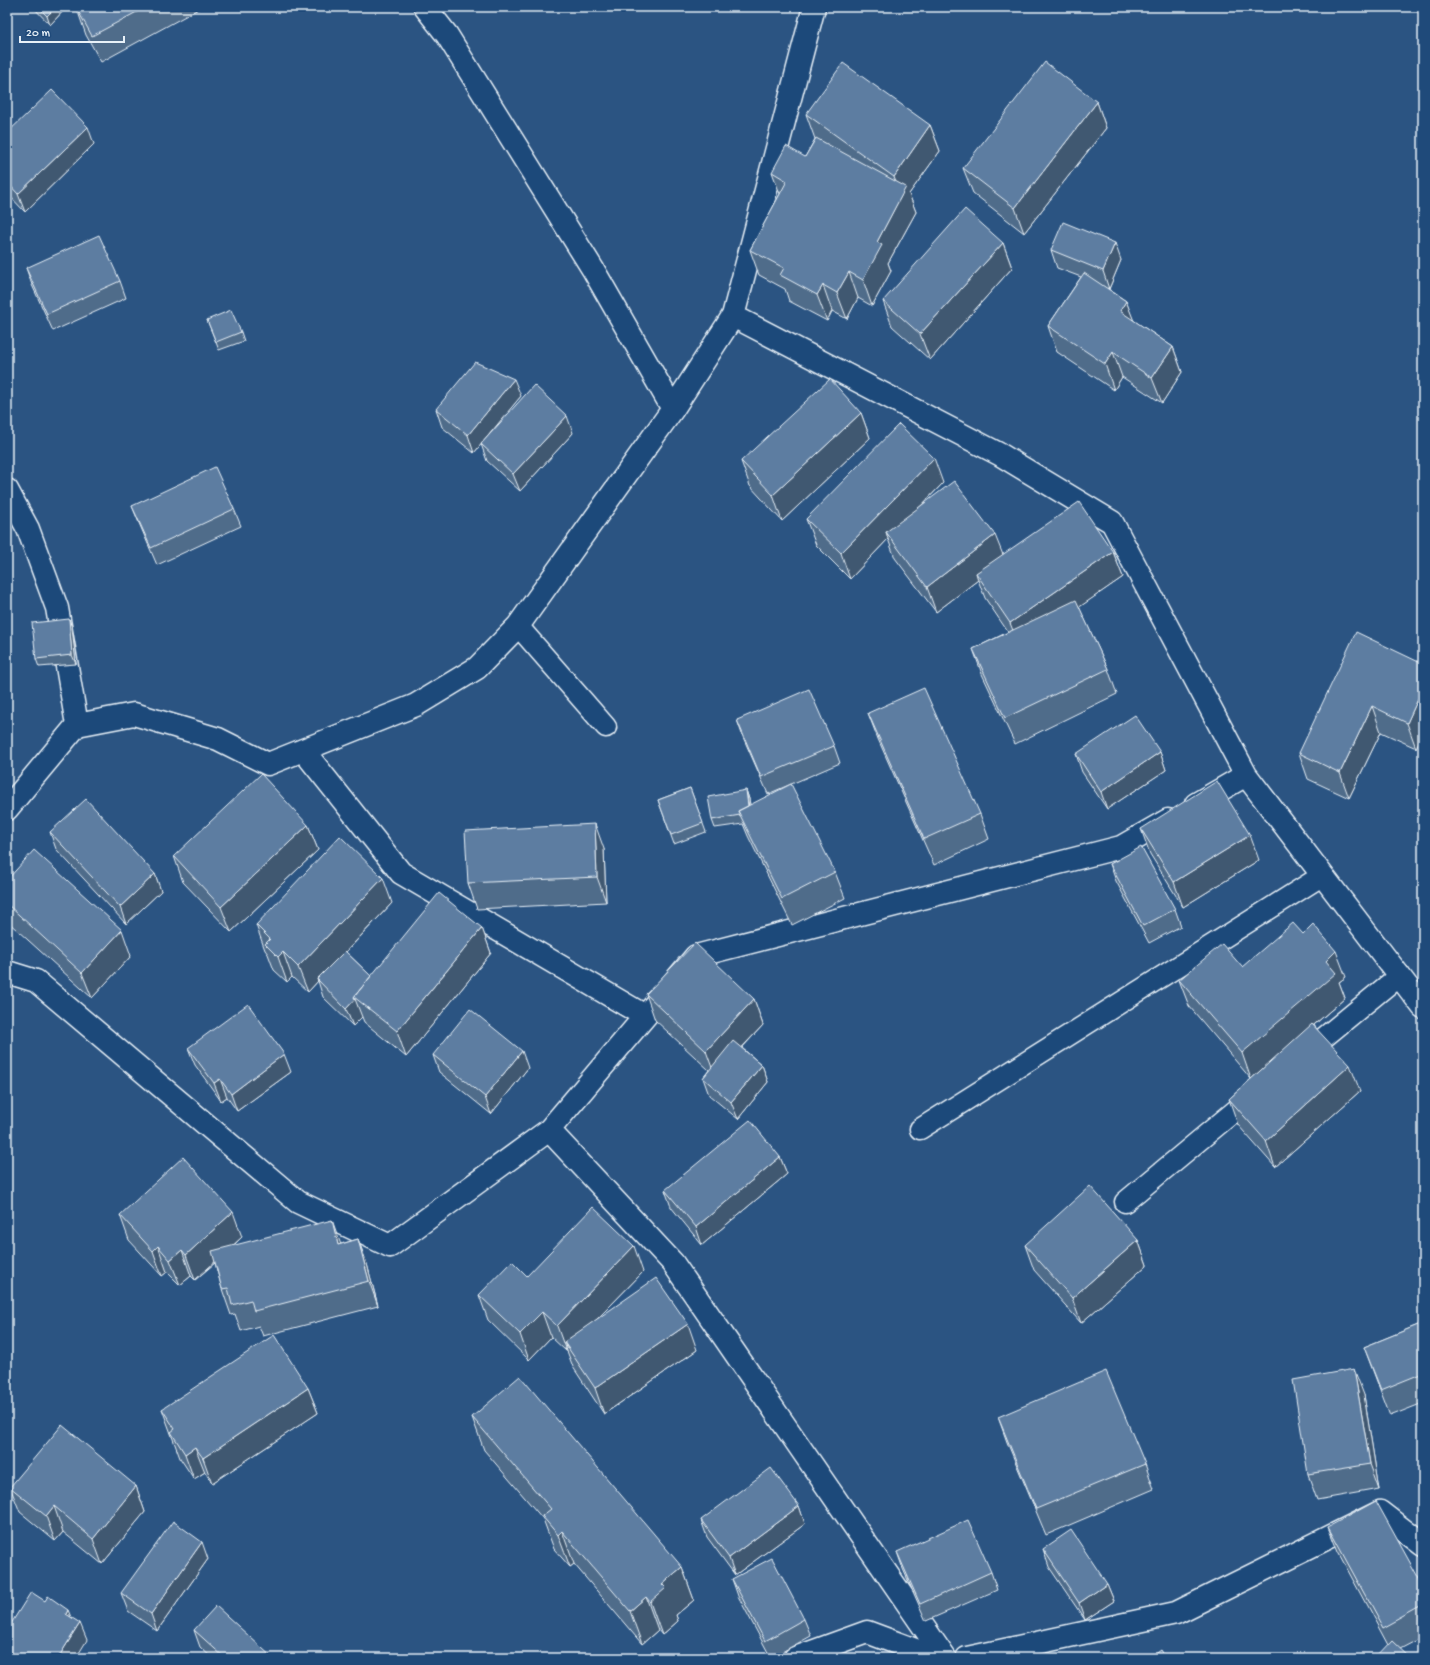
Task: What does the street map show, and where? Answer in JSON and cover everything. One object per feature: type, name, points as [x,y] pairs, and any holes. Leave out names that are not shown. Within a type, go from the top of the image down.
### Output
[{"type":"street","points":[[425,7],[447,35],[594,271],[673,409]]},
{"type":"street","points":[[7,809],[78,725],[134,714],[218,739],[268,764],[416,705],[477,668],[518,626],[673,409],[734,316],[814,7]]},
{"type":"street","points":[[734,316],[1001,455],[1112,522],[1246,775],[1423,1007]]},
{"type":"street","points":[[7,490],[28,529],[57,608],[78,725]]},
{"type":"street","points":[[302,750],[401,873],[645,1016]]},
{"type":"street","points":[[7,972],[36,981],[298,1202],[390,1246],[549,1130],[696,956],[1121,847],[1246,775]]},
{"type":"street","points":[[549,1130],[673,1263],[945,1658]]},
{"type":"street","points":[[967,1658],[1176,1613],[1380,1512],[1423,1545]]},
{"type":"street","points":[[795,1658],[867,1632],[937,1658]]},
{"type":"lane","points":[[518,626],[606,727]]},
{"type":"lane","points":[[920,1129],[1323,875]]},
{"type":"lane","points":[[1290,1066],[1400,975]]},
{"type":"lane","points":[[1125,1202],[1271,1081]]},
{"type":"building","points":[[38,7],[56,7],[47,16]]},
{"type":"building","points":[[82,7],[146,7],[92,36],[77,9]]},
{"type":"building","points":[[1045,62],[1097,102],[1015,208],[963,168]]},
{"type":"building","points":[[843,63],[930,125],[894,177],[806,114]]},
{"type":"building","points":[[52,90],[88,127],[18,194],[7,182],[7,133]]},
{"type":"building","points":[[816,138],[906,187],[877,242],[882,245],[863,280],[849,272],[837,293],[823,285],[817,295],[780,275],[784,268],[750,250],[787,181],[772,172],[786,146],[805,157]]},
{"type":"building","points":[[965,209],[1003,243],[920,334],[883,301]]},
{"type":"building","points":[[1063,222],[1115,243],[1103,271],[1051,250]]},
{"type":"building","points":[[99,235],[120,281],[47,314],[26,268]]},
{"type":"building","points":[[1084,273],[1126,301],[1120,311],[1173,347],[1152,378],[1113,352],[1105,364],[1048,326]]},
{"type":"building","points":[[231,310],[241,332],[216,342],[207,320]]},
{"type":"building","points":[[475,362],[514,379],[468,435],[436,409]]},
{"type":"building","points":[[830,379],[861,413],[773,495],[741,461]]},
{"type":"building","points":[[534,385],[567,416],[513,474],[481,444]]},
{"type":"building","points":[[899,424],[934,458],[841,553],[806,519]]},
{"type":"building","points":[[215,467],[234,509],[151,548],[132,506]]},
{"type":"building","points":[[954,481],[995,535],[927,587],[886,532]]},
{"type":"building","points":[[1079,502],[1113,552],[1010,623],[976,573]]},
{"type":"building","points":[[1076,600],[1108,669],[1005,718],[973,649]]},
{"type":"building","points":[[69,619],[72,655],[36,659],[32,623]]},
{"type":"building","points":[[1356,632],[1423,664],[1423,688],[1407,723],[1372,706],[1340,773],[1299,753]]},
{"type":"building","points":[[924,688],[980,814],[924,839],[868,713]]},
{"type":"building","points":[[809,689],[834,746],[761,777],[737,720]]},
{"type":"building","points":[[1135,715],[1160,752],[1101,792],[1076,754]]},
{"type":"building","points":[[261,774],[308,825],[221,907],[174,856]]},
{"type":"building","points":[[1217,781],[1250,835],[1174,882],[1141,829]]},
{"type":"building","points":[[791,784],[835,872],[782,899],[738,811]]},
{"type":"building","points":[[690,788],[703,823],[671,835],[658,800]]},
{"type":"building","points":[[746,790],[748,806],[738,811],[740,815],[712,820],[708,797]]},
{"type":"building","points":[[86,799],[155,874],[120,907],[50,832]]},
{"type":"building","points":[[595,824],[597,877],[468,883],[465,831]]},
{"type":"building","points":[[340,836],[383,878],[298,967],[283,952],[278,957],[265,944],[270,939],[256,925]]},
{"type":"building","points":[[1141,847],[1175,909],[1143,926],[1110,864]]},
{"type":"building","points":[[34,850],[122,930],[82,973],[7,904],[7,880]]},
{"type":"building","points":[[439,893],[482,928],[397,1031],[354,997]]},
{"type":"building","points":[[1293,923],[1303,934],[1313,924],[1336,951],[1326,961],[1336,973],[1242,1053],[1179,980],[1222,944],[1242,967]]},
{"type":"building","points":[[695,943],[754,999],[706,1051],[646,994]]},
{"type":"building","points":[[345,951],[371,976],[346,1009],[317,979]]},
{"type":"building","points":[[248,1004],[284,1054],[231,1094],[220,1079],[214,1083],[188,1048]]},
{"type":"building","points":[[470,1009],[522,1051],[485,1097],[433,1055]]},
{"type":"building","points":[[1312,1024],[1350,1065],[1266,1141],[1229,1099]]},
{"type":"building","points":[[733,1041],[762,1065],[731,1102],[703,1078]]},
{"type":"building","points":[[750,1120],[780,1157],[696,1227],[665,1190]]},
{"type":"building","points":[[183,1157],[233,1212],[186,1255],[182,1250],[170,1260],[158,1246],[153,1251],[120,1215]]},
{"type":"building","points":[[1090,1186],[1138,1240],[1072,1298],[1025,1245]]},
{"type":"building","points":[[593,1207],[634,1246],[557,1326],[542,1312],[520,1334],[479,1295],[512,1261],[527,1276]]},
{"type":"building","points":[[332,1220],[338,1245],[358,1239],[369,1281],[254,1311],[251,1300],[232,1305],[228,1288],[222,1289],[212,1251]]},
{"type":"building","points":[[656,1278],[688,1324],[595,1388],[564,1342]]},
{"type":"building","points":[[1423,1323],[1423,1373],[1381,1390],[1364,1347]]},
{"type":"building","points":[[274,1335],[308,1388],[203,1458],[195,1447],[185,1454],[171,1432],[175,1429],[162,1409]]},
{"type":"building","points":[[1354,1369],[1370,1464],[1308,1474],[1293,1380]]},
{"type":"building","points":[[1106,1371],[1145,1464],[1036,1509],[998,1417]]},
{"type":"building","points":[[520,1376],[682,1567],[662,1584],[666,1588],[650,1602],[646,1597],[630,1611],[562,1531],[558,1535],[542,1516],[551,1509],[472,1417]]},
{"type":"building","points":[[62,1425],[136,1486],[93,1539],[54,1506],[46,1516],[10,1487]]},
{"type":"building","points":[[771,1468],[799,1506],[729,1558],[701,1520]]},
{"type":"building","points":[[1376,1501],[1423,1586],[1423,1606],[1383,1628],[1328,1527]]},
{"type":"building","points":[[968,1520],[991,1572],[920,1604],[897,1552]]},
{"type":"building","points":[[173,1521],[202,1542],[151,1614],[121,1593]]},
{"type":"building","points":[[1071,1530],[1107,1584],[1079,1603],[1043,1549]]},
{"type":"building","points":[[772,1558],[804,1619],[765,1641],[732,1579]]},
{"type":"building","points":[[31,1592],[45,1601],[48,1596],[68,1610],[66,1614],[80,1623],[58,1658],[7,1658],[7,1630]]},
{"type":"building","points":[[216,1606],[273,1658],[225,1658],[194,1630]]},
{"type":"building","points":[[1392,1641],[1410,1658],[1376,1658]]},
{"type":"building","points":[[1161,1650],[1166,1658],[1150,1658]]}]
